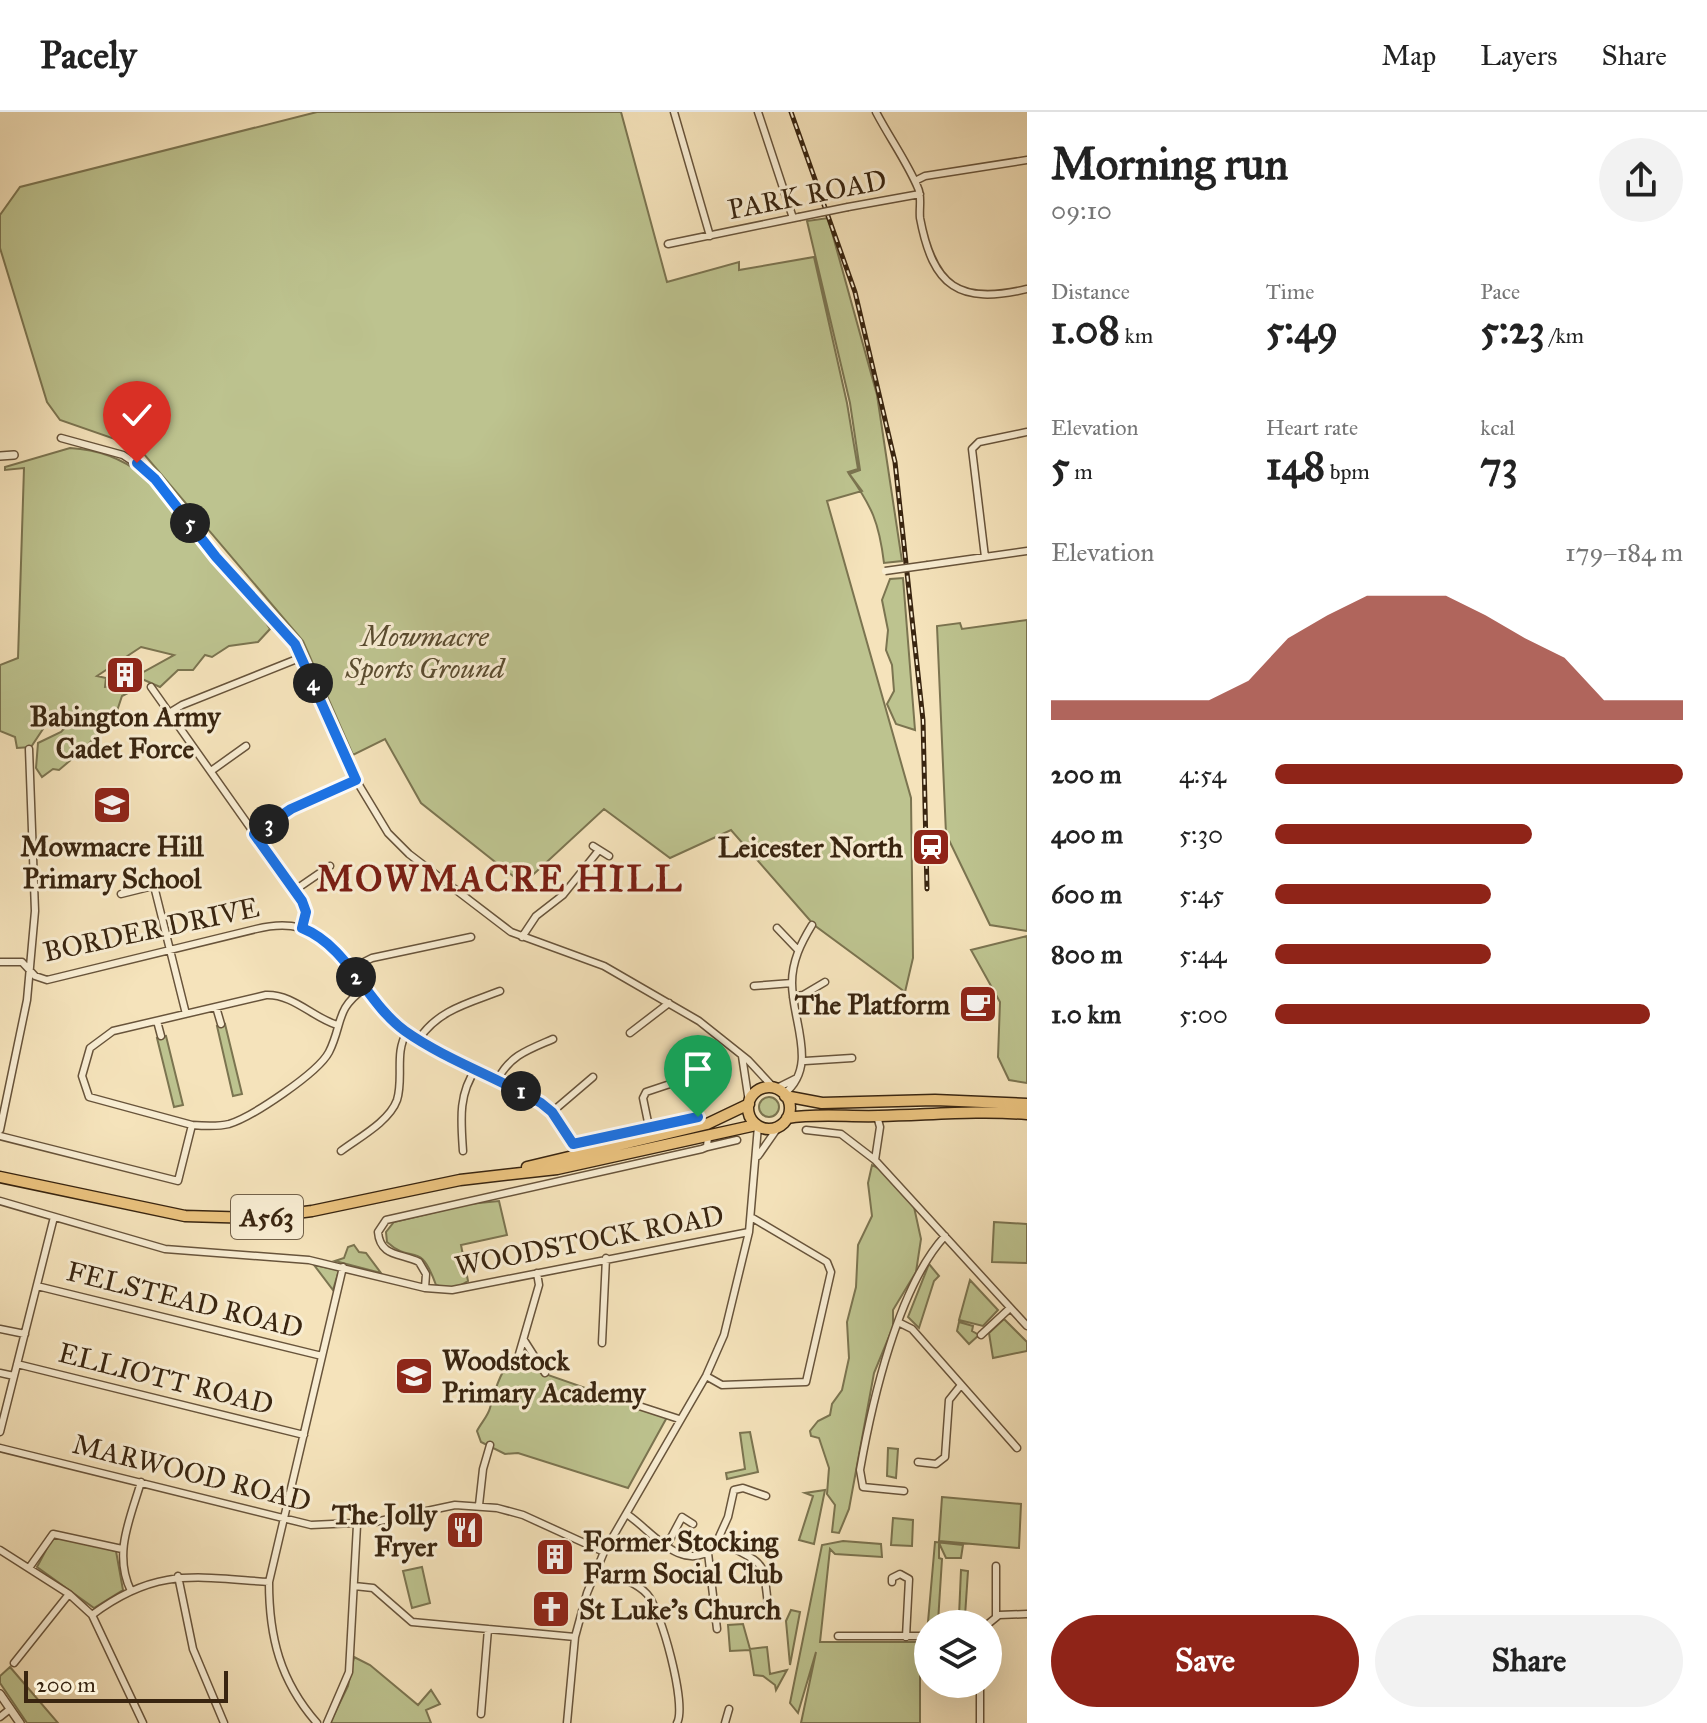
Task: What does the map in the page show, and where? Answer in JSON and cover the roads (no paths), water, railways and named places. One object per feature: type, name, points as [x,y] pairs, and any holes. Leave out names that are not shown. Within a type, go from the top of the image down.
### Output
[{"type":"highway","points":[[1027,1104],[935,1100],[822,1103],[780,1092],[756,1092],[749,1103],[749,1116],[757,1126],[770,1129],[813,1114],[877,1116],[976,1111],[1027,1114]]},
{"type":"highway","points":[[780,1092],[790,1107],[783,1122]]},
{"type":"highway","name":"A563","points":[[707,1136],[749,1103]]},
{"type":"highway","name":"A563","points":[[0,1174],[185,1216],[257,1218],[312,1211],[518,1171],[579,1154],[757,1126]]},
{"type":"street","points":[[674,112],[710,236]]},
{"type":"street","points":[[758,112],[796,218]]},
{"type":"street","points":[[876,112],[920,194]]},
{"type":"street","points":[[915,181],[925,176],[1027,160]]},
{"type":"street","name":"PARK ROAD","points":[[668,244],[920,194],[926,248],[934,267],[950,285],[976,296],[1027,289]]},
{"type":"street","points":[[985,557],[972,449],[979,442],[1027,432]]},
{"type":"street","points":[[61,438],[123,455],[147,471],[216,557],[288,634],[302,657],[356,780],[388,833],[409,854],[522,937],[604,966],[699,1021],[780,1092],[797,1078],[805,1061],[792,983],[798,950],[812,925]]},
{"type":"street","points":[[0,456],[14,455]]},
{"type":"street","points":[[885,571],[1027,551]]},
{"type":"street","points":[[169,713],[302,657]]},
{"type":"street","points":[[151,687],[295,890],[305,906],[302,928]]},
{"type":"street","points":[[211,771],[246,746]]},
{"type":"street","points":[[0,1130],[21,1034],[29,970],[35,891],[29,749]]},
{"type":"street","points":[[254,834],[291,809],[356,780]]},
{"type":"street","points":[[522,937],[531,922],[563,895],[596,848],[609,856]]},
{"type":"street","points":[[295,890],[330,866]]},
{"type":"street","points":[[121,894],[185,878]]},
{"type":"street","points":[[154,886],[186,1014]]},
{"type":"street","name":"BORDER DRIVE","points":[[0,962],[22,962],[40,979],[47,980],[269,926],[302,928],[328,944],[377,1007],[407,1032],[498,1079],[552,1112],[579,1154]]},
{"type":"street","points":[[777,928],[798,950]]},
{"type":"street","points":[[350,969],[372,958],[471,937]]},
{"type":"street","points":[[793,997],[803,995],[825,982]]},
{"type":"street","points":[[754,986],[792,983]]},
{"type":"street","points":[[337,1025],[317,1018],[288,998],[278,995],[113,1031],[95,1041],[82,1076],[84,1090],[96,1101],[192,1125],[229,1124],[259,1108],[323,1061],[337,1025],[344,1005],[364,989]]},
{"type":"street","points":[[419,1039],[436,1018],[495,990]]},
{"type":"street","points":[[630,1033],[669,1003]]},
{"type":"street","points":[[216,1007],[221,1024]]},
{"type":"street","points":[[157,1021],[161,1036]]},
{"type":"street","points":[[341,1151],[386,1116],[397,1101],[400,1046],[407,1032]]},
{"type":"street","points":[[498,1079],[515,1056],[553,1039]]},
{"type":"street","points":[[742,1056],[749,1103]]},
{"type":"street","points":[[805,1061],[852,1058]]},
{"type":"street","points":[[463,1151],[461,1104],[476,1069]]},
{"type":"street","points":[[552,1112],[593,1077]]},
{"type":"street","points":[[649,1127],[643,1098],[646,1092],[679,1081],[689,1090]]},
{"type":"street","points":[[875,1160],[880,1127],[877,1116]]},
{"type":"street","points":[[579,1154],[649,1127],[698,1117],[707,1136]]},
{"type":"street","points":[[758,1156],[783,1122]]},
{"type":"street","points":[[0,1136],[178,1181],[192,1125]]},
{"type":"street","points":[[567,1723],[575,1637],[597,1569],[706,1376],[724,1335],[749,1232],[758,1156],[757,1126]]},
{"type":"street","points":[[806,1130],[841,1134],[875,1160],[1027,1326]]},
{"type":"street","points":[[425,1288],[426,1274],[419,1262],[382,1247],[378,1232],[386,1220],[707,1136],[737,1140]]},
{"type":"street","name":"WOODSTOCK ROAD","points":[[0,1201],[165,1249],[309,1260],[425,1288],[452,1290],[749,1232]]},
{"type":"street","points":[[0,1432],[54,1217]]},
{"type":"street","points":[[706,1376],[722,1385],[806,1382],[831,1272],[827,1262],[751,1217]]},
{"type":"street","points":[[904,1491],[866,1489],[859,1481],[876,1397],[900,1323],[925,1260],[945,1236]]},
{"type":"street","points":[[602,1343],[606,1258]]},
{"type":"street","points":[[317,1723],[284,1678],[274,1644],[269,1582],[343,1267]]},
{"type":"street","points":[[519,1354],[539,1285],[537,1273]]},
{"type":"street","name":"FELSTEAD ROAD","points":[[37,1286],[322,1356]]},
{"type":"street","points":[[981,1335],[1010,1308]]},
{"type":"street","points":[[900,1323],[912,1329],[1017,1448]]},
{"type":"street","points":[[0,1329],[25,1334]]},
{"type":"street","points":[[524,1340],[545,1373]]},
{"type":"street","name":"ELLIOTT ROAD","points":[[17,1364],[304,1435]]},
{"type":"street","points":[[0,1373],[14,1376]]},
{"type":"street","points":[[918,1462],[936,1464],[945,1457],[949,1400],[961,1385]]},
{"type":"street","points":[[639,1406],[679,1419]]},
{"type":"street","points":[[479,1505],[490,1445]]},
{"type":"street","name":"MARWOOD ROAD","points":[[0,1448],[311,1525],[357,1525],[440,1507],[479,1505],[523,1515],[604,1552]]},
{"type":"street","points":[[131,1591],[122,1568],[122,1549],[141,1482]]},
{"type":"street","points":[[628,1515],[666,1547],[692,1557],[708,1553],[719,1540],[734,1490],[743,1488],[766,1496]]},
{"type":"street","points":[[666,1547],[682,1517],[693,1524]]},
{"type":"street","points":[[327,1723],[349,1672],[357,1525]]},
{"type":"street","points":[[29,1568],[53,1534],[122,1549]]},
{"type":"street","points":[[719,1540],[755,1557],[761,1564],[769,1614]]},
{"type":"street","points":[[0,1551],[69,1594],[92,1615],[143,1723]]},
{"type":"street","points":[[708,1553],[717,1629]]},
{"type":"street","points":[[996,1566],[996,1610]]},
{"type":"street","points":[[597,1569],[624,1579],[648,1595],[680,1695],[682,1714],[677,1723]]},
{"type":"street","points":[[892,1582],[892,1578],[900,1574],[909,1579],[906,1637]]},
{"type":"street","points":[[92,1615],[131,1591],[178,1576],[269,1582]]},
{"type":"street","points":[[178,1576],[193,1649],[224,1723]]},
{"type":"street","points":[[985,1576],[995,1577]]},
{"type":"street","points":[[354,1586],[378,1591],[412,1622],[575,1637]]},
{"type":"street","points":[[14,1663],[69,1594]]},
{"type":"street","points":[[1002,1616],[1027,1614]]},
{"type":"street","points":[[481,1714],[488,1629]]},
{"type":"street","points":[[838,1636],[914,1637]]},
{"type":"street","points":[[0,1694],[20,1723]]},
{"type":"street","points":[[980,1698],[980,1723]]},
{"type":"street","points":[[0,1717],[10,1709]]},
{"type":"street","points":[[728,1723],[729,1709]]},
{"type":"railway","points":[[791,112],[855,292],[895,462],[923,720],[927,889]]},
{"type":"place","name":"Babington Army Cadet Force","points":[[125,675]]},
{"type":"place","name":"Mowmacre Hill Primary School","points":[[112,805]]},
{"type":"place","name":"Leicester North","points":[[931,847]]},
{"type":"place","name":"The Platform","points":[[978,1004]]},
{"type":"place","name":"Woodstock Primary Academy","points":[[414,1376]]},
{"type":"place","name":"The Jolly Fryer","points":[[465,1530]]},
{"type":"place","name":"Former Stocking Farm Social Club","points":[[555,1557]]},
{"type":"place","name":"St Luke's Church","points":[[551,1609]]},
{"type":"district","name":"MOWMACRE HILL","points":[[500,878]]},
{"type":"park label","name":"Mowmacre Sports Ground","points":[[425,652]]}]
